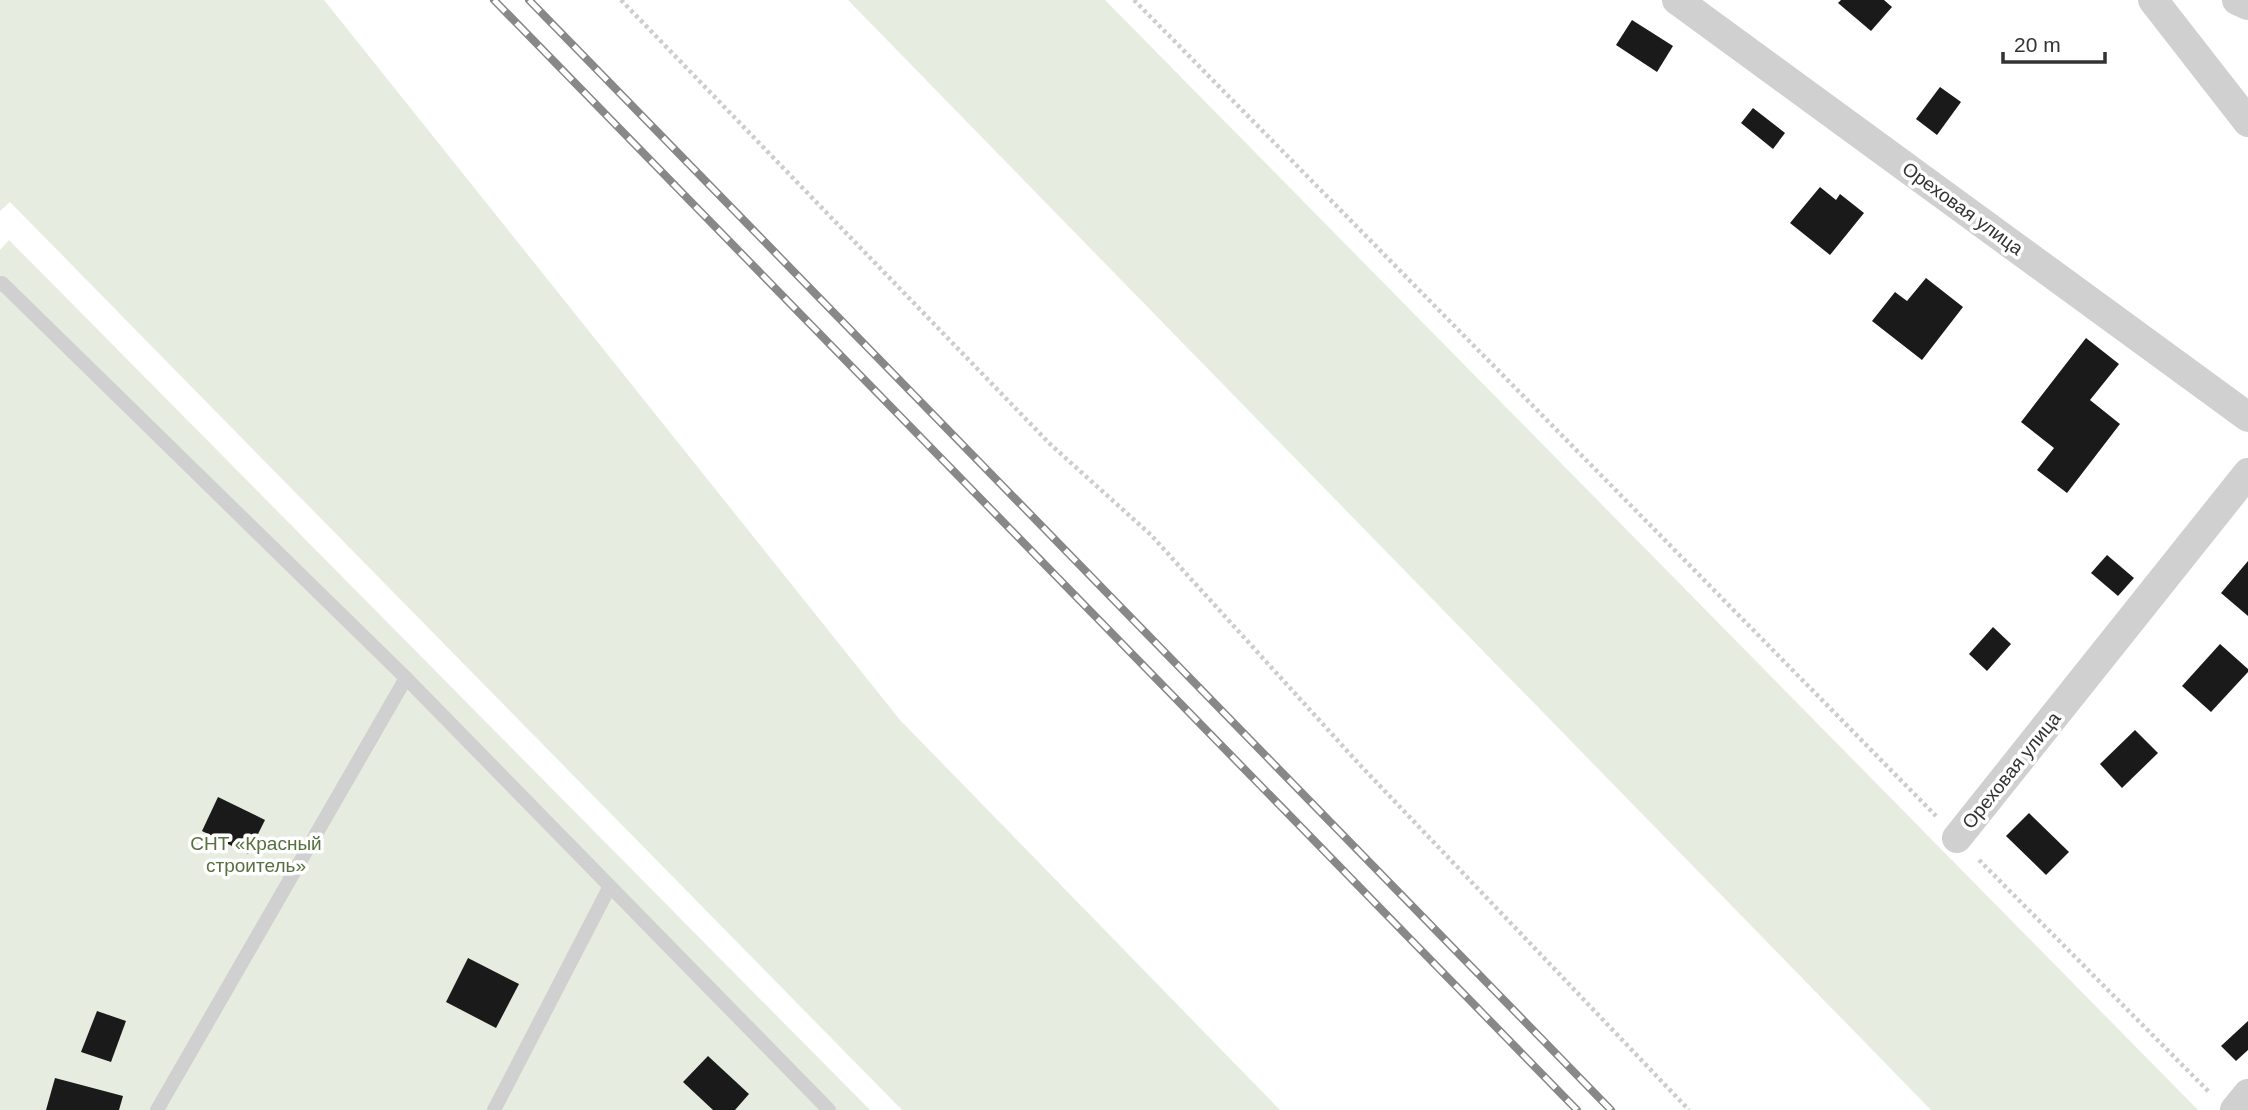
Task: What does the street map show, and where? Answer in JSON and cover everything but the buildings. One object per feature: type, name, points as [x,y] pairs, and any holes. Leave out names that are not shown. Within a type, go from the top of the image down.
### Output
[{"type":"street","name":"Ореховая улица","points":[[1677,0],[2248,417]]},
{"type":"street","points":[[2153,0],[2248,122]]},
{"type":"street","points":[[2236,0],[2248,5]]},
{"type":"street","name":"Ореховая улица","points":[[1957,838],[2248,473]]},
{"type":"street","points":[[2226,1105],[2248,1094]]},
{"type":"lane","points":[[0,285],[2,283],[12,292],[406,678],[829,1110]]},
{"type":"lane","points":[[157,1110],[406,678]]},
{"type":"lane","points":[[494,1110],[609,888]]},
{"type":"path","points":[[621,0],[1050,444],[1151,536],[1360,765],[1689,1110]]},
{"type":"path","points":[[1134,0],[1957,838],[2226,1105]]},
{"type":"green space","points":[[0,0],[324,0],[900,720],[1280,1110],[902,1110],[10,202],[0,211]]},
{"type":"green space","points":[[848,0],[1105,0],[2198,1110],[1931,1110]]},
{"type":"green space","name":"СНТ «Красный строитель»","points":[[9,240],[870,1110],[0,1110],[0,250]]},
{"type":"railway","points":[[494,0],[1577,1110]]},
{"type":"railway","points":[[529,0],[1611,1110]]}]
